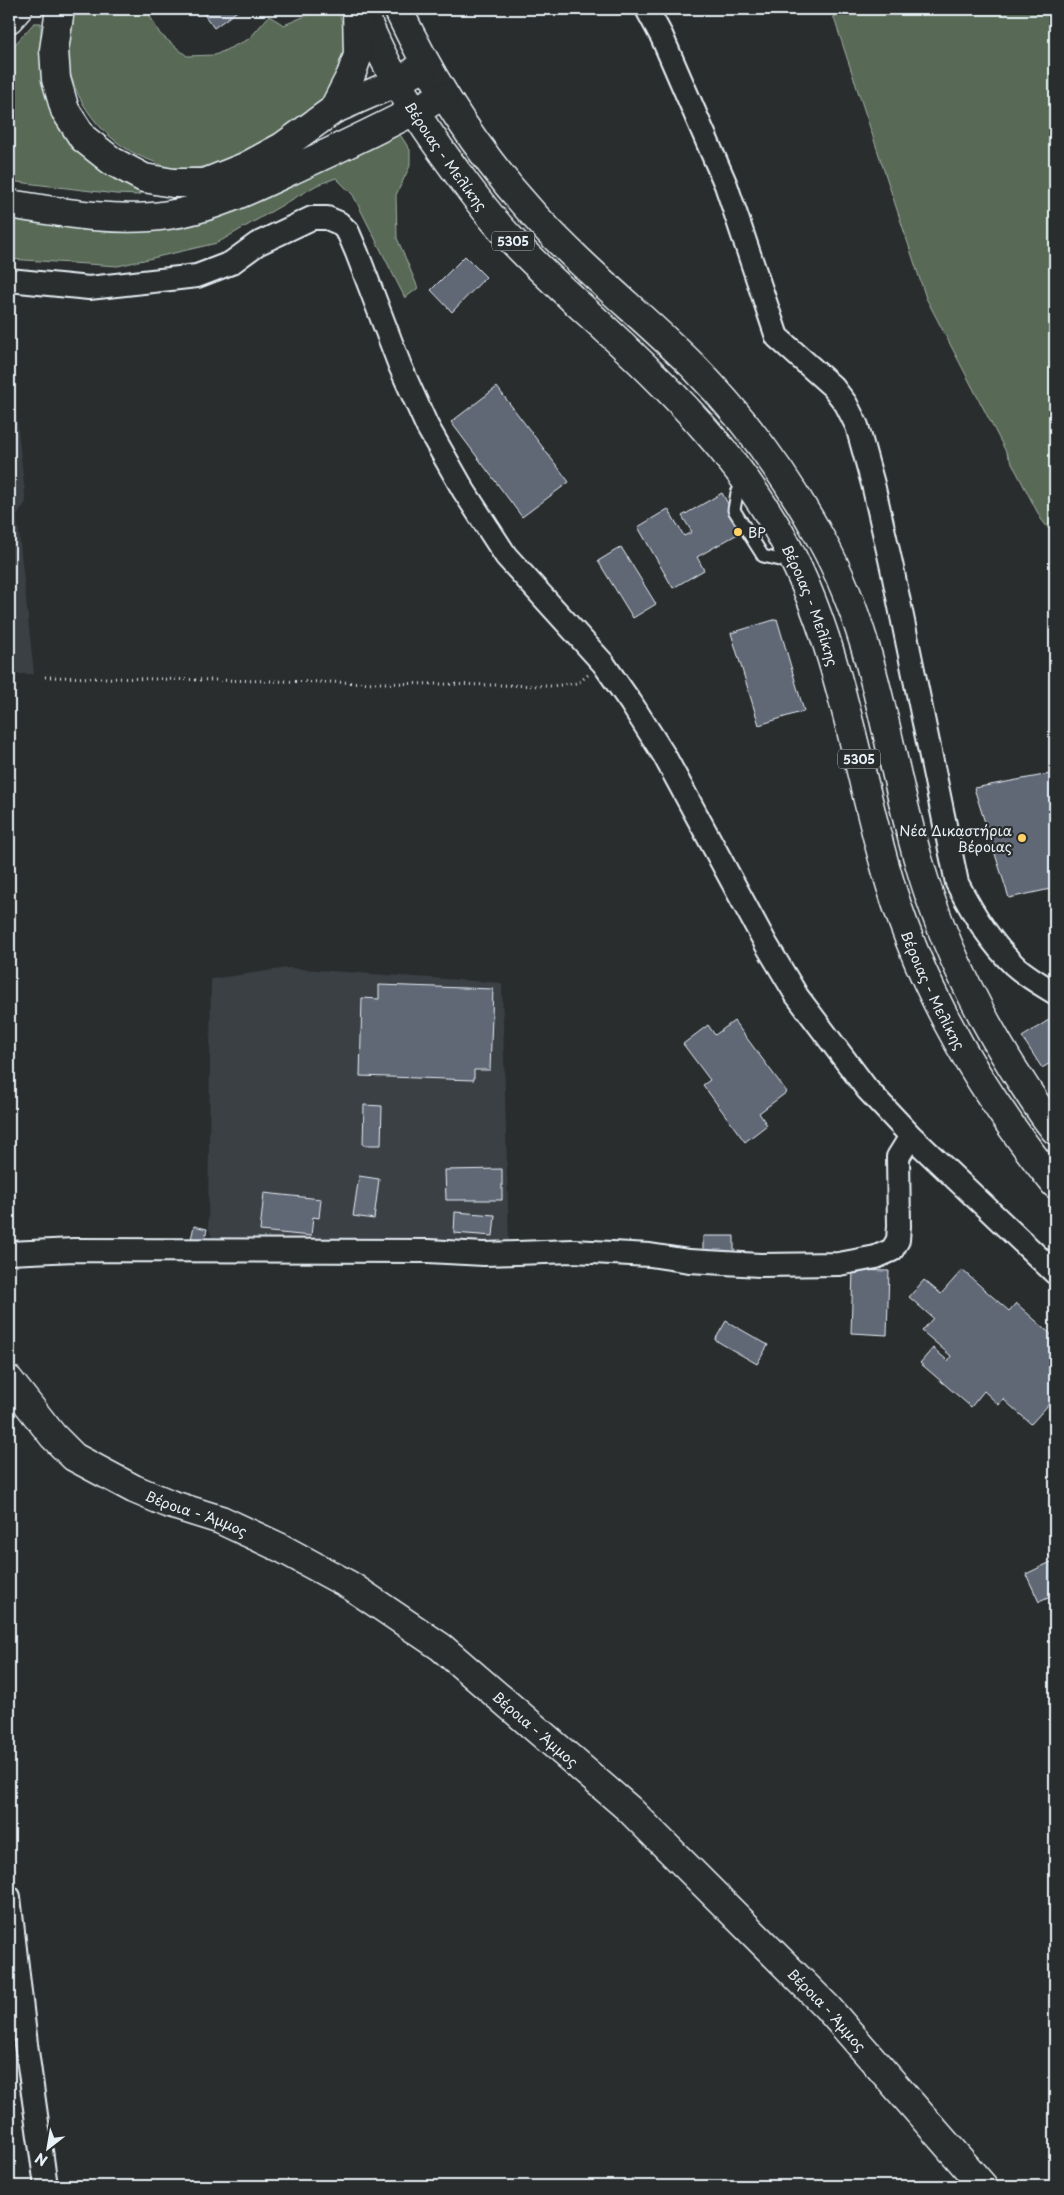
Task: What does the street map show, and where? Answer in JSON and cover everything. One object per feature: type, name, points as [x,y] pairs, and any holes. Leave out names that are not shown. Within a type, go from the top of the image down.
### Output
[{"type":"main road","points":[[9,18],[18,9]]},
{"type":"main road","points":[[60,9],[54,50],[56,79],[65,110],[83,138],[112,161],[144,178],[173,184],[205,183],[245,168],[282,147],[333,110],[397,82],[426,65]]},
{"type":"main road","points":[[333,110],[351,75],[358,55],[358,9]]},
{"type":"main road","name":"Βέροιας - Μελίκης","points":[[362,9],[397,82],[414,111],[478,200],[508,236],[668,389],[726,453],[769,514],[795,561],[821,622],[841,685],[885,868],[916,956],[963,1051],[1023,1144],[1055,1184]]},
{"type":"main road","name":"5305","points":[[398,9],[443,96],[499,172],[534,215],[694,368],[752,432],[798,498],[824,544],[853,611],[874,681],[917,858],[947,944],[992,1035],[1055,1130]]},
{"type":"main road","points":[[9,204],[54,212],[121,217],[168,216],[215,203],[267,182],[443,96]]},
{"type":"main road","name":"Βέροια - Άμμος","points":[[9,1380],[53,1436],[74,1457],[134,1489],[170,1504],[220,1520],[280,1548],[351,1586],[442,1647],[635,1816],[827,2007],[983,2186]]},
{"type":"street","points":[[647,9],[662,37],[726,185],[777,337],[833,387],[846,404],[857,426],[892,568],[957,883],[970,910],[995,944],[1015,966],[1055,993]]},
{"type":"street","points":[[9,280],[89,288],[197,276],[231,262],[257,244],[312,218],[327,218],[339,223],[348,232],[358,253],[400,366],[427,426],[464,492],[506,556],[603,663],[631,703],[664,755],[766,944],[797,996],[867,1088],[911,1136],[1055,1273]]},
{"type":"street","points":[[9,1253],[74,1250],[428,1251],[484,1254],[573,1251],[650,1255],[688,1261],[760,1266],[839,1264],[876,1256],[892,1250],[898,1240],[898,1157],[911,1136]]},
{"type":"street","points":[[9,1897],[26,2044],[46,2186]]},
{"type":"path","points":[[45,676],[551,686],[578,683],[603,663]]},
{"type":"shaded area","points":[[9,292],[11,292],[12,376],[26,502],[17,516],[34,674],[9,674]]},
{"type":"shaded area","points":[[288,968],[502,983],[509,1242],[213,1241],[208,1225],[211,979]]},
{"type":"green space","points":[[72,9],[146,9],[160,34],[187,56],[215,55],[249,39],[269,16],[284,25],[322,9],[337,9],[342,21],[344,34],[345,48],[343,61],[340,72],[329,91],[305,116],[271,143],[247,154],[211,165],[171,168],[137,155],[122,146],[97,123],[87,109],[78,94],[68,62],[69,28]]},
{"type":"green space","points":[[831,9],[1055,9],[1055,537],[1041,519],[926,298]]},
{"type":"green space","points":[[34,23],[41,23],[41,73],[48,100],[141,189],[139,195],[9,181],[9,51]]},
{"type":"green space","points":[[399,133],[410,150],[410,166],[396,195],[397,238],[418,288],[405,298],[353,195],[336,178],[317,185],[217,243],[118,266],[9,259],[9,219],[131,230]]},
{"type":"building","points":[[200,9],[240,9],[214,28]]},
{"type":"building","points":[[465,256],[486,277],[452,312],[431,290]]},
{"type":"building","points":[[497,387],[569,482],[522,517],[451,422]]},
{"type":"building","points":[[722,493],[743,531],[697,557],[704,570],[673,588],[638,527],[668,509],[684,536],[692,532],[682,516]]},
{"type":"building","points":[[621,547],[656,604],[633,618],[598,561]]},
{"type":"building","points":[[777,619],[804,711],[759,725],[731,633]]},
{"type":"building","name":"Νέα Δικαστήρια Βέροιας","points":[[1055,773],[1055,888],[1009,898],[974,788]]},
{"type":"building","points":[[379,985],[493,989],[490,1070],[474,1070],[474,1080],[360,1076],[362,998],[379,999]]},
{"type":"building","points":[[1055,1016],[1055,1060],[1042,1068],[1022,1037]]},
{"type":"building","points":[[734,1021],[787,1092],[759,1113],[767,1125],[745,1142],[703,1085],[710,1080],[683,1044],[708,1025],[715,1035]]},
{"type":"building","points":[[364,1105],[382,1106],[381,1145],[363,1145]]},
{"type":"building","points":[[502,1169],[502,1200],[446,1200],[445,1170]]},
{"type":"building","points":[[359,1176],[379,1179],[374,1219],[353,1216]]},
{"type":"building","points":[[264,1193],[321,1199],[319,1218],[313,1217],[311,1236],[260,1231]]},
{"type":"building","points":[[455,1212],[495,1215],[493,1236],[454,1233]]},
{"type":"building","points":[[194,1226],[207,1229],[204,1242],[191,1239]]},
{"type":"building","points":[[703,1236],[734,1236],[734,1254],[703,1254]]},
{"type":"building","points":[[853,1270],[889,1271],[887,1335],[851,1333]]},
{"type":"building","points":[[962,1270],[1009,1311],[1016,1303],[1055,1338],[1055,1407],[1050,1403],[1031,1424],[1003,1399],[999,1405],[984,1391],[971,1407],[920,1363],[933,1348],[948,1361],[951,1356],[922,1331],[933,1318],[909,1297],[924,1280],[941,1294]]},
{"type":"building","points":[[726,1321],[768,1345],[757,1364],[715,1340]]},
{"type":"building","points":[[1055,1560],[1055,1595],[1039,1602],[1026,1574]]},
{"type":"place","name":"BP","points":[[738,532]]},
{"type":"place","name":"Νέα Δικαστήρια Βέροιας","points":[[1022,838]]}]
